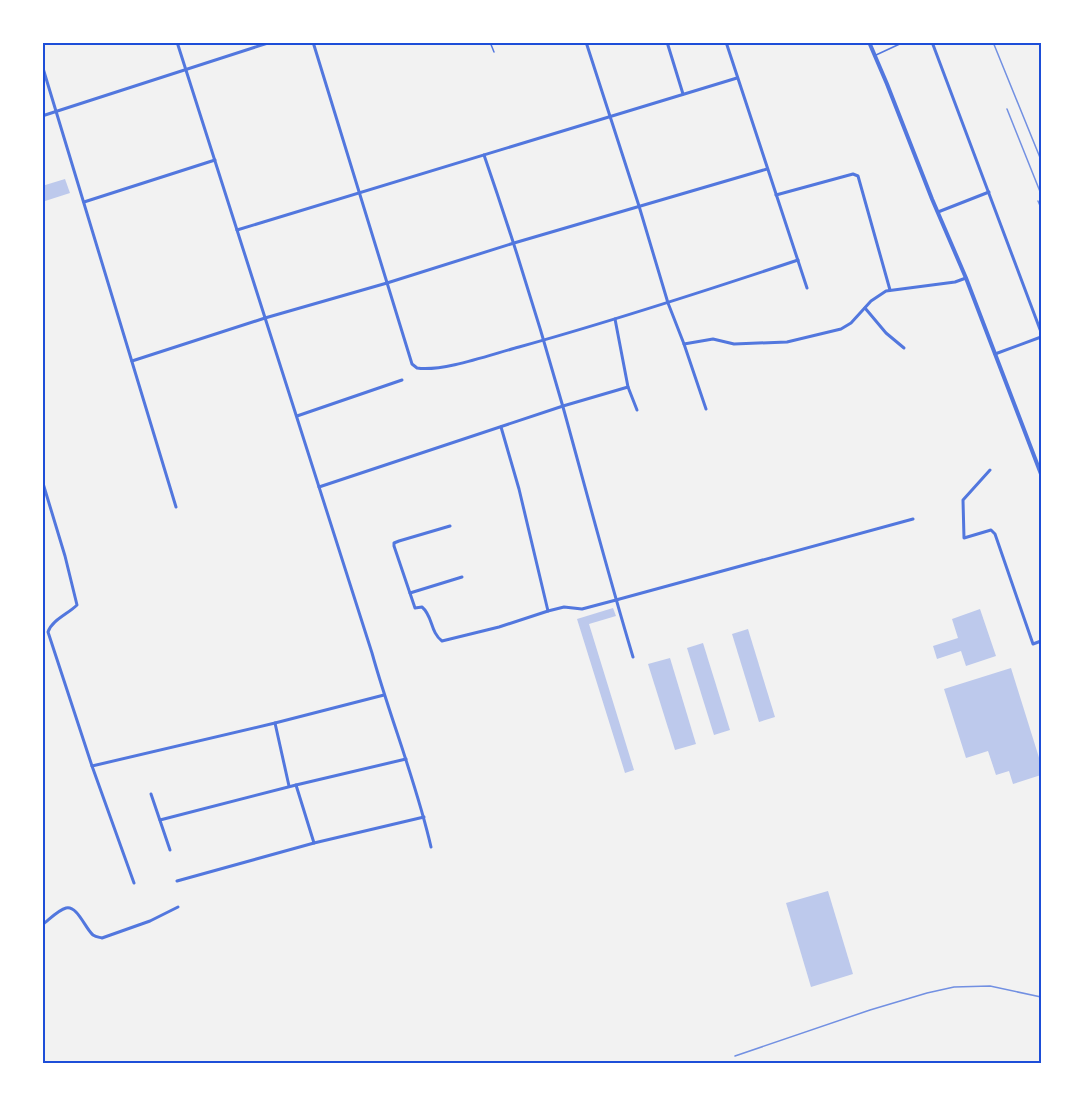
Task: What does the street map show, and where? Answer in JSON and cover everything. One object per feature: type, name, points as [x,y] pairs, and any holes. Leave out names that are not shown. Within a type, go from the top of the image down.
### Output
[{"type":"street","points":[[177,42],[424,816],[431,847]]},
{"type":"street","points":[[42,116],[271,42]]},
{"type":"street","points":[[313,42],[412,364],[417,368],[436,368],[455,364],[543,340],[668,303],[798,260]]},
{"type":"street","points":[[586,42],[668,303],[706,409]]},
{"type":"street","points":[[667,42],[683,94]]},
{"type":"street","points":[[726,42],[807,288]]},
{"type":"street","points":[[869,42],[966,278],[1041,474]]},
{"type":"street","points":[[932,42],[1041,334],[995,354]]},
{"type":"street","points":[[42,65],[176,507]]},
{"type":"street","points":[[237,230],[737,78]]},
{"type":"street","points":[[484,155],[514,243],[563,406],[633,657]]},
{"type":"street","points":[[84,202],[214,160]]},
{"type":"street","points":[[132,362],[265,318],[387,284],[514,243],[767,169]]},
{"type":"street","points":[[776,195],[853,174],[858,176],[890,290]]},
{"type":"street","points":[[938,212],[989,192]]},
{"type":"street","points":[[684,344],[713,339],[734,344],[787,342],[841,329],[851,323],[881,294],[890,290],[955,282],[966,278]]},
{"type":"street","points":[[865,308],[904,348]]},
{"type":"street","points":[[615,319],[628,387],[637,410]]},
{"type":"street","points":[[297,416],[402,380]]},
{"type":"street","points":[[319,487],[563,406],[628,387]]},
{"type":"street","points":[[501,427],[519,489],[548,610]]},
{"type":"street","points":[[990,470],[963,500],[964,538],[991,530],[995,534],[1033,644],[1041,641]]},
{"type":"street","points":[[42,480],[77,604],[49,627],[48,632],[92,766],[135,883]]},
{"type":"street","points":[[450,526],[394,543],[415,608],[422,607],[428,612],[436,636],[442,641],[499,627],[548,610],[564,607],[582,609],[913,519]]},
{"type":"street","points":[[410,593],[462,576]]},
{"type":"street","points":[[92,766],[384,695]]},
{"type":"street","points":[[275,723],[290,787]]},
{"type":"street","points":[[160,820],[406,759]]},
{"type":"street","points":[[296,785],[314,843]]},
{"type":"street","points":[[151,794],[170,850]]},
{"type":"street","points":[[177,881],[314,843],[424,816]]},
{"type":"street","points":[[42,925],[64,908],[70,907],[76,911],[94,936],[102,939],[150,921],[178,907]]},
{"type":"lane","points":[[490,42],[494,52]]},
{"type":"lane","points":[[875,55],[904,42]]},
{"type":"building","points":[[65,179],[70,193],[42,202],[42,186]]},
{"type":"building","points":[[613,608],[616,616],[589,624],[634,770],[625,773],[577,619]]},
{"type":"building","points":[[980,609],[996,656],[966,666],[961,651],[937,659],[933,646],[958,638],[952,619]]},
{"type":"building","points":[[748,629],[775,717],[759,722],[732,634]]},
{"type":"building","points":[[703,643],[730,730],[714,735],[687,648]]},
{"type":"building","points":[[670,658],[696,744],[675,750],[648,664]]},
{"type":"building","points":[[1011,668],[1041,764],[1041,775],[1013,784],[1009,771],[996,775],[988,751],[966,758],[944,689]]},
{"type":"building","points":[[828,891],[853,974],[811,987],[786,903]]},
{"type":"railway","points":[[993,42],[1041,160]]},
{"type":"railway","points":[[1007,109],[1041,194]]},
{"type":"railway","points":[[1038,201],[1041,208]]},
{"type":"railway","points":[[735,1056],[870,1010],[954,987],[990,986],[1041,997]]}]
